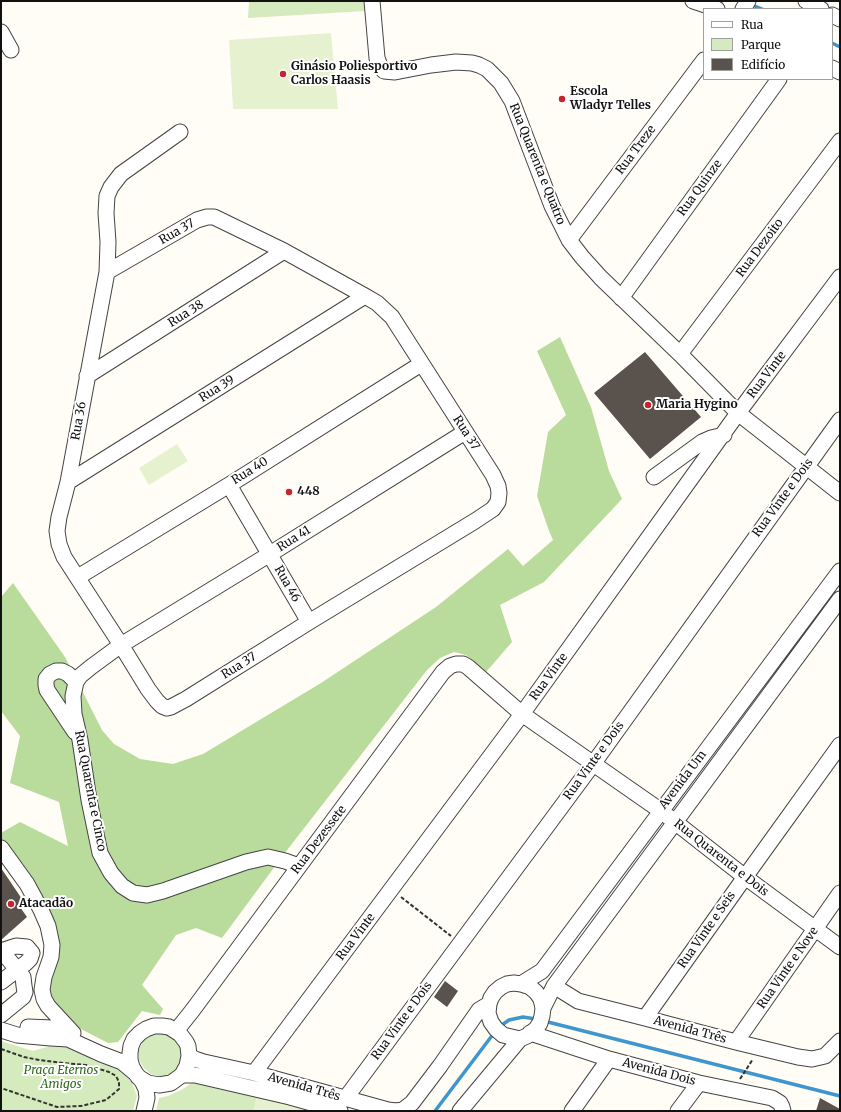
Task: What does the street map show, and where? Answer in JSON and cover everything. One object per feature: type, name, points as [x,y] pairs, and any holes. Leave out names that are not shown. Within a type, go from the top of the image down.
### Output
[{"type":"street","name":"Rua Quarenta e Quatro","points":[[372,1],[377,58],[384,71],[395,72],[456,62],[472,63],[487,69],[501,83],[512,101],[552,206],[569,240],[582,257],[621,298],[680,354],[738,413],[840,493]]},
{"type":"street","points":[[693,1],[714,8]]},
{"type":"street","points":[[1,32],[11,50]]},
{"type":"street","name":"Rua Treze","points":[[569,240],[703,61]]},
{"type":"street","name":"Rua Quinze","points":[[621,298],[778,80]]},
{"type":"street","name":"Rua 36","points":[[171,707],[167,708],[162,706],[148,689],[64,557],[59,544],[57,531],[68,482],[107,272],[107,196],[111,186],[121,174],[180,132]]},
{"type":"street","name":"Rua Dezoito","points":[[680,354],[840,141]]},
{"type":"street","name":"Rua 37","points":[[107,272],[197,220],[207,217],[214,217],[284,251],[377,303],[392,317],[493,475],[498,486],[498,502],[492,509],[171,707]]},
{"type":"street","name":"Rua 38","points":[[87,376],[284,251]]},
{"type":"street","name":"Rua Vinte","points":[[254,1073],[522,714],[724,435],[738,413],[840,277]]},
{"type":"street","name":"Rua 39","points":[[68,482],[365,296]]},
{"type":"street","name":"Rua 40","points":[[78,577],[229,485],[421,364]]},
{"type":"street","name":"Rua Vinte e Dois","points":[[342,1105],[460,942],[593,764],[840,420]]},
{"type":"street","name":"Rua 41","points":[[121,645],[465,432]]},
{"type":"street","points":[[654,477],[702,442],[724,435]]},
{"type":"street","name":"Rua 46","points":[[229,485],[309,622]]},
{"type":"street","name":"Avenida Um","points":[[521,984],[542,972],[840,571]]},
{"type":"street","name":"Avenida Um","points":[[543,1008],[554,986],[840,599]]},
{"type":"street","points":[[80,740],[47,690],[46,679],[50,674],[56,671],[62,671],[68,674],[76,682],[80,676],[121,645]]},
{"type":"street","name":"Rua Dezessete","points":[[176,1031],[444,672],[450,666],[456,664],[463,664],[468,667]]},
{"type":"street","name":"Rua Quarenta e Dois","points":[[468,667],[522,714],[661,811],[744,877],[840,947]]},
{"type":"street","name":"Rua Quarenta e Cinco","points":[[76,682],[73,696],[74,714],[100,853],[111,873],[122,886],[133,893],[147,894],[163,891],[246,862],[268,857],[299,866]]},
{"type":"street","name":"Rua Vinte e Seis","points":[[645,1018],[744,877],[840,745]]},
{"type":"street","points":[[1,848],[27,884],[48,926],[52,945],[42,990],[44,999],[48,1006],[72,1032]]},
{"type":"street","name":"Rua Vinte e Nove","points":[[736,1042],[840,893]]},
{"type":"street","points":[[1,982],[17,969],[26,963],[30,959],[32,953],[27,947],[16,946],[1,950],[17,969],[24,979],[25,992],[25,996],[1,1015]]},
{"type":"street","points":[[460,1111],[525,1036],[536,1029],[540,1023],[543,1008],[541,999],[536,992],[530,987],[521,984],[507,984],[495,992],[491,998],[488,1013],[491,1022],[503,1035],[525,1036]]},
{"type":"street","name":"Avenida Três","points":[[554,986],[578,1001],[759,1048],[812,1059],[819,1058],[829,1053],[840,1041]]},
{"type":"street","name":"Avenida Três","points":[[189,1056],[204,1062],[254,1073],[342,1105],[396,1111],[403,1110],[412,1103],[479,1010],[489,1004]]},
{"type":"street","points":[[1,1021],[18,1026],[52,1028],[72,1032],[109,1051],[117,1051],[131,1046]]},
{"type":"street","points":[[154,1026],[170,1027],[180,1034],[188,1046],[189,1056],[187,1066],[177,1080],[165,1085],[156,1092],[145,1108],[147,1098],[146,1090],[130,1060],[131,1046],[134,1039],[146,1028],[154,1026]]},
{"type":"street","points":[[1,1030],[17,1035],[68,1039],[122,1062],[148,1083],[153,1085],[165,1085]]},
{"type":"street","name":"Avenida Dois","points":[[525,1036],[699,1083],[772,1098],[780,1103],[783,1111]]},
{"type":"street","points":[[572,1111],[609,1059]]},
{"type":"street","points":[[182,1075],[195,1075],[290,1098],[342,1105]]},
{"type":"street","points":[[678,1111],[699,1083]]},
{"type":"path","points":[[391,890],[460,942]]},
{"type":"path","points":[[733,1090],[759,1048]]},
{"type":"path","points":[[1,1049],[24,1057],[86,1065],[109,1072],[116,1076],[119,1082],[119,1089],[106,1100],[81,1106],[57,1107],[1,1088]]},
{"type":"green space","points":[[249,1],[365,1],[364,11],[248,18]]},
{"type":"green space","name":"Ginásio Poliesportivo Carlos Haasis","points":[[331,33],[338,109],[233,109],[229,40]]},
{"type":"green space","points":[[560,337],[591,407],[609,471],[622,499],[544,582],[500,605],[512,642],[486,672],[466,655],[454,652],[440,658],[427,670],[284,854],[222,938],[196,928],[176,935],[142,985],[163,1009],[160,1015],[142,1011],[118,1042],[108,1043],[77,1027],[50,1000],[46,904],[1,839],[1,833],[20,822],[68,846],[59,802],[10,783],[20,736],[1,711],[1,597],[13,583],[65,657],[102,730],[114,744],[140,759],[173,764],[203,754],[321,683],[436,607],[508,549],[523,566],[553,540],[537,496],[548,432],[566,415],[537,351]]},
{"type":"green space","points":[[177,444],[188,461],[149,485],[139,468]]},
{"type":"green space","points":[[155,1032],[171,1033],[184,1050],[178,1070],[170,1075],[160,1077],[151,1074],[144,1068],[139,1060],[139,1050],[143,1041]]},
{"type":"green space","name":"Praça Eternos Amigos","points":[[1,1041],[33,1051],[63,1041],[74,1045],[93,1060],[122,1071],[132,1083],[137,1096],[133,1111],[1,1111]]},
{"type":"green space","points":[[198,1079],[310,1111],[156,1111],[159,1098],[168,1096],[183,1089]]},
{"type":"green space","points":[[257,1094],[311,1108],[310,1111],[253,1111]]},
{"type":"building","name":"Maria Hygino","points":[[645,352],[701,417],[650,459],[594,393]]},
{"type":"building","name":"Atacadão","points":[[1,868],[24,902],[20,907],[27,917],[1,940]]},
{"type":"building","points":[[445,981],[458,991],[447,1007],[434,997]]},
{"type":"building","points":[[820,1098],[840,1109],[840,1111],[816,1111]]},
{"type":"waterway","points":[[750,4],[760,8]]},
{"type":"waterway","points":[[833,44],[840,47]]},
{"type":"waterway","points":[[499,1027],[509,1020],[523,1017],[536,1019]]},
{"type":"waterway","points":[[544,1021],[840,1096]]},
{"type":"waterway","points":[[435,1111],[494,1033]]},
{"type":"place","name":"Ginásio Poliesportivo Carlos Haasis","points":[[283,74]]},
{"type":"place","name":"Escola Wladyr Telles","points":[[562,99]]},
{"type":"place","name":"Maria Hygino","points":[[648,405]]},
{"type":"place","name":"448","points":[[289,492]]},
{"type":"place","name":"Atacadão","points":[[11,904]]}]
